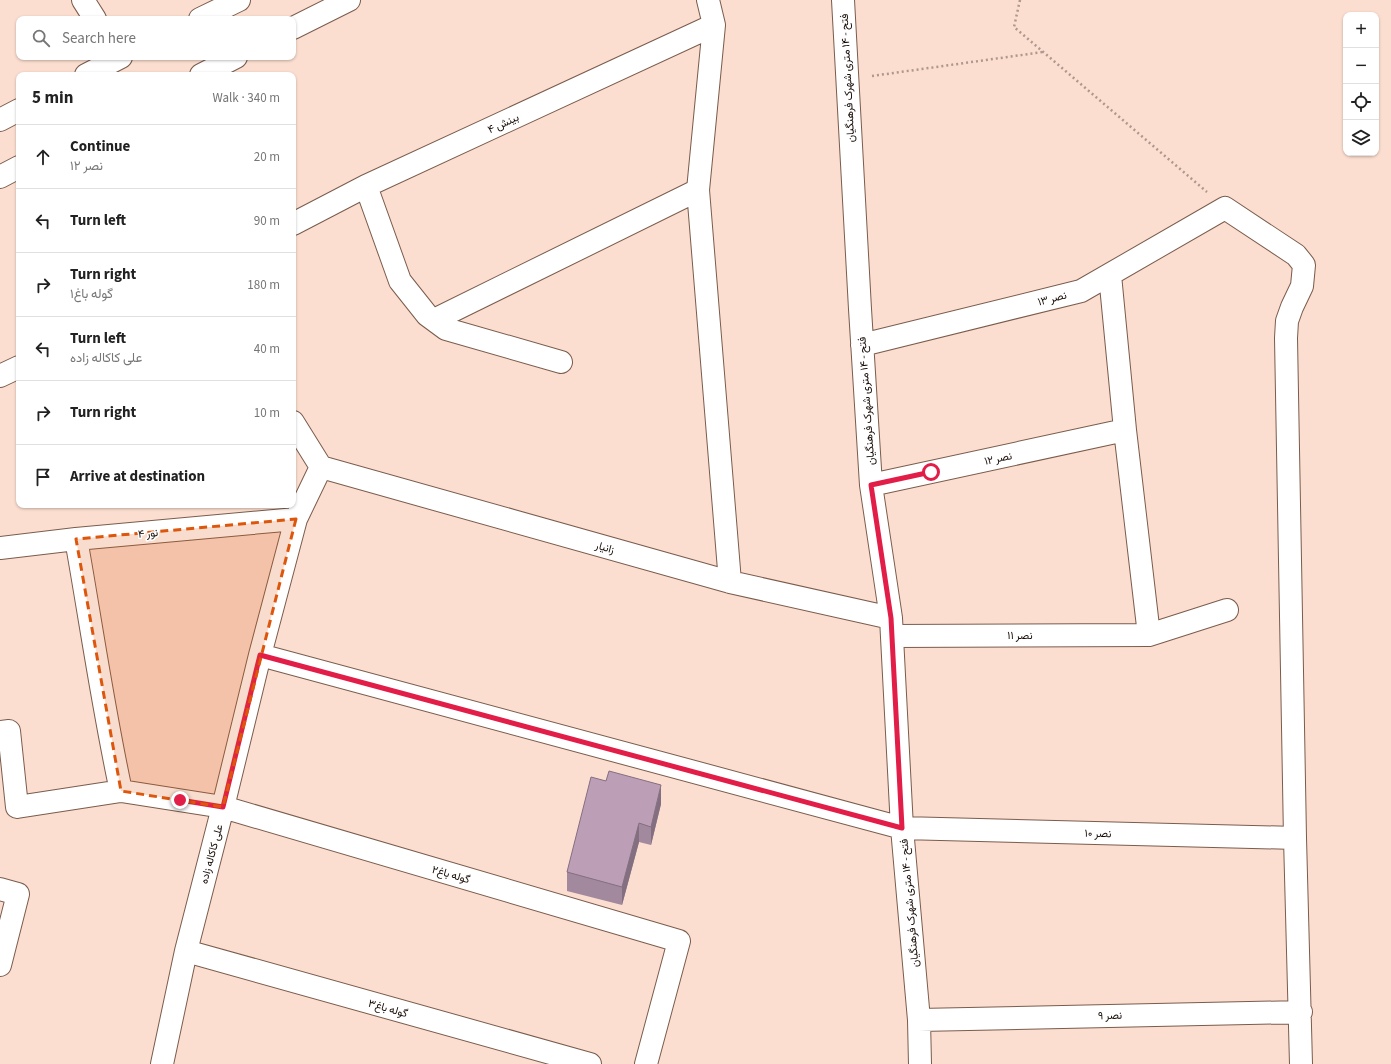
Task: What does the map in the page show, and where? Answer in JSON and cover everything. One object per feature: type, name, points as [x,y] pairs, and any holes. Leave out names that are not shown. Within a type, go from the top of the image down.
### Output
[{"type":"street","points":[[83,0],[93,16]]},
{"type":"street","points":[[206,16],[239,0]]},
{"type":"street","points":[[296,26],[349,0]]},
{"type":"street","points":[[708,0],[714,25],[698,190],[730,582]]},
{"type":"street","name":"فتح - ۱۴ متری شهرک فرهنگیان","points":[[843,0],[871,485],[891,627],[902,828],[919,1020],[920,1064]]},
{"type":"street","name":"بینش ۴","points":[[296,222],[366,186],[714,25]]},
{"type":"street","points":[[92,72],[114,60]]},
{"type":"street","points":[[207,72],[230,60]]},
{"type":"street","points":[[0,120],[16,112]]},
{"type":"street","points":[[0,176],[16,168]]},
{"type":"street","points":[[366,186],[400,281],[427,315],[446,329],[561,362]]},
{"type":"street","points":[[434,320],[698,190]]},
{"type":"street","points":[[1225,208],[1296,255],[1304,265],[1302,286],[1287,321],[1286,338],[1295,838],[1301,1012],[1301,1064]]},
{"type":"street","name":"نصر ۱۳","points":[[862,345],[1081,291],[1225,208]]},
{"type":"street","points":[[1110,275],[1125,430],[1149,634]]},
{"type":"street","points":[[0,376],[16,368]]},
{"type":"street","points":[[296,427],[321,468]]},
{"type":"street","name":"نصر ۱۲","points":[[871,485],[1125,430]]},
{"type":"street","name":"زانیار","points":[[321,468],[891,627]]},
{"type":"street","name":"علی کاکاله زاده","points":[[162,1064],[186,951],[260,655],[296,519],[321,468]]},
{"type":"street","name":"نور ۴","points":[[0,548],[76,539],[296,519]]},
{"type":"street","points":[[76,539],[101,680],[109,735],[121,791]]},
{"type":"street","name":"نصر ۱۱","points":[[891,627],[1149,634],[1227,610]]},
{"type":"street","name":"نصر ۱۰","points":[[260,655],[902,828],[1295,838]]},
{"type":"street","name":"گوله باغ۲","points":[[0,732],[9,731],[17,806],[121,791],[223,807],[679,941],[646,1064]]},
{"type":"street","points":[[0,889],[18,894],[0,965]]},
{"type":"street","name":"گوله باغ۳","points":[[186,951],[590,1064]]},
{"type":"street","name":"نصر ۹","points":[[919,1020],[1301,1012]]},
{"type":"path","points":[[1020,0],[1014,27],[1225,208]]},
{"type":"path","points":[[847,80],[1043,52]]},
{"type":"highlighted area","points":[[296,519],[223,807],[121,791],[76,539]]},
{"type":"building","points":[[609,771],[661,785],[651,827],[639,823],[622,887],[567,872],[591,777],[606,781]]},
{"type":"route","points":[[180,800],[223,807],[260,655],[902,828],[891,618],[871,485],[931,472]]}]
